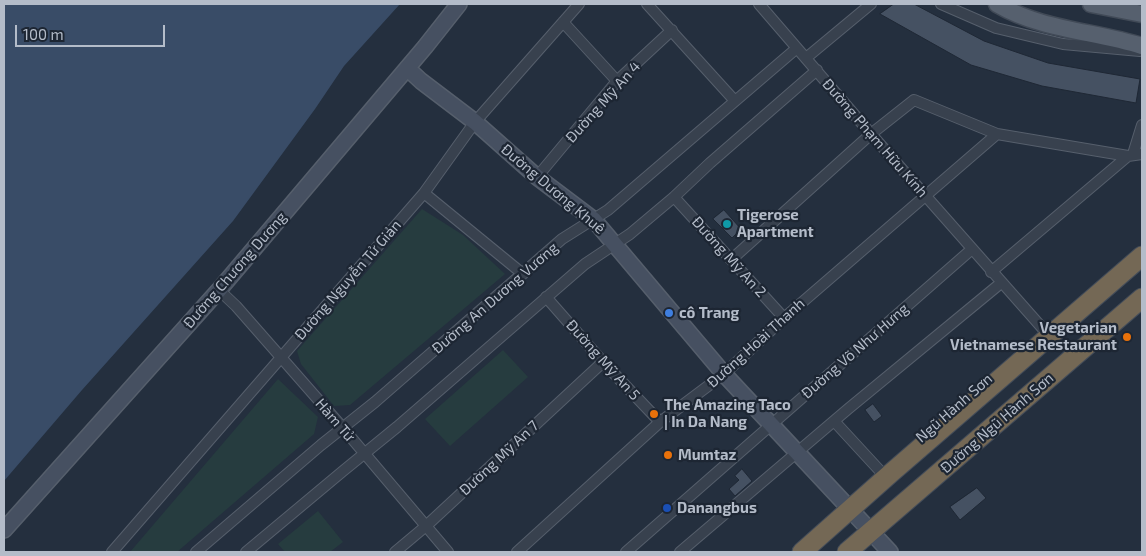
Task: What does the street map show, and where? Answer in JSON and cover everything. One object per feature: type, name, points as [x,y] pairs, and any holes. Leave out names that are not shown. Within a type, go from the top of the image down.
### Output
[{"type":"highway","name":"Ngũ Hành Sơn","points":[[802,552],[848,507],[898,467],[1142,256]]},
{"type":"highway","name":"Đường Ngũ Hành Sơn","points":[[852,551],[1142,298]]},
{"type":"main road","name":"Đường Chương Dương","points":[[4,530],[219,290],[459,4]]},
{"type":"main road","points":[[997,4],[1009,11],[1048,24],[1142,46]]},
{"type":"main road","points":[[1091,4],[1142,14]]},
{"type":"main road","name":"Đường Dương Khuê","points":[[407,68],[475,122],[537,176],[594,220],[724,374],[890,552]]},
{"type":"main road","name":"Ngũ Hành Sơn","points":[[790,552],[848,507],[881,472],[1142,246]]},
{"type":"main road","points":[[873,533],[1142,307]]},
{"type":"street","name":"Đường Nguyễn Tử Giản","points":[[112,552],[424,193],[475,122],[578,4]]},
{"type":"street","points":[[648,4],[735,101]]},
{"type":"street","name":"Đường Phạm Hữu Kính","points":[[759,4],[1044,330]]},
{"type":"street","points":[[806,58],[871,4]]},
{"type":"street","points":[[941,4],[996,28],[1053,42],[1142,52]]},
{"type":"street","points":[[1137,4],[1142,6]]},
{"type":"street","points":[[563,22],[618,81]]},
{"type":"street","name":"Đường Mỹ An 4","points":[[537,176],[618,81],[672,30]]},
{"type":"street","name":"Đường An Dương Vương","points":[[196,552],[321,445],[375,402],[562,239],[608,210],[798,48]]},
{"type":"street","points":[[246,552],[342,470],[365,454],[585,264],[615,244],[674,197],[816,70]]},
{"type":"street","points":[[732,259],[871,134],[914,100],[997,134],[1134,155]]},
{"type":"street","points":[[992,272],[1134,155],[1142,125]]},
{"type":"street","name":"Đường Hoài Thanh","points":[[517,552],[660,422],[724,374],[784,318],[997,134]]},
{"type":"street","points":[[424,193],[522,274]]},
{"type":"street","name":"Đường Mỹ An 2","points":[[674,197],[784,318]]},
{"type":"street","name":"Đường Võ Như Hưng","points":[[626,552],[972,249]]},
{"type":"street","points":[[680,552],[1001,283]]},
{"type":"street","name":"Hàm Tử","points":[[219,290],[236,306],[281,357],[448,552]]},
{"type":"street","name":"Đường Mỹ An 5","points":[[546,297],[603,362],[660,422]]},
{"type":"street","name":"Đường Mỹ An 7","points":[[395,552],[426,526],[603,362]]},
{"type":"street","points":[[834,421],[881,472]]},
{"type":"green space","points":[[422,209],[463,235],[505,274],[350,405],[334,406],[301,364],[297,351]]},
{"type":"green space","points":[[503,350],[528,377],[450,446],[425,419]]},
{"type":"green space","points":[[278,379],[318,417],[314,434],[177,552],[130,552]]},
{"type":"green space","points":[[318,511],[343,542],[330,552],[285,552],[278,544]]},
{"type":"water","points":[[4,4],[400,4],[344,66],[233,221],[82,390],[4,481]]},
{"type":"building","points":[[894,4],[914,4],[984,41],[1048,63],[1140,79],[1136,103],[1042,86],[971,65],[880,14]]},
{"type":"building","name":"Tigerose Apartment","points":[[724,210],[741,229],[732,238],[713,219]]},
{"type":"building","points":[[873,404],[882,416],[874,422],[865,410]]},
{"type":"building","points":[[742,469],[752,481],[735,496],[729,489],[739,480],[735,476]]},
{"type":"building","points":[[977,488],[986,498],[960,520],[950,507]]},
{"type":"place","name":"Tigerose Apartment","points":[[727,224]]},
{"type":"place","name":"cô Trang","points":[[669,313]]},
{"type":"place","name":"Vegetarian Vietnamese Restaurant","points":[[1127,337]]},
{"type":"place","name":"The Amazing Taco | In Da Nang","points":[[654,414]]},
{"type":"place","name":"Mumtaz","points":[[668,455]]},
{"type":"place","name":"Danangbus","points":[[667,508]]}]
